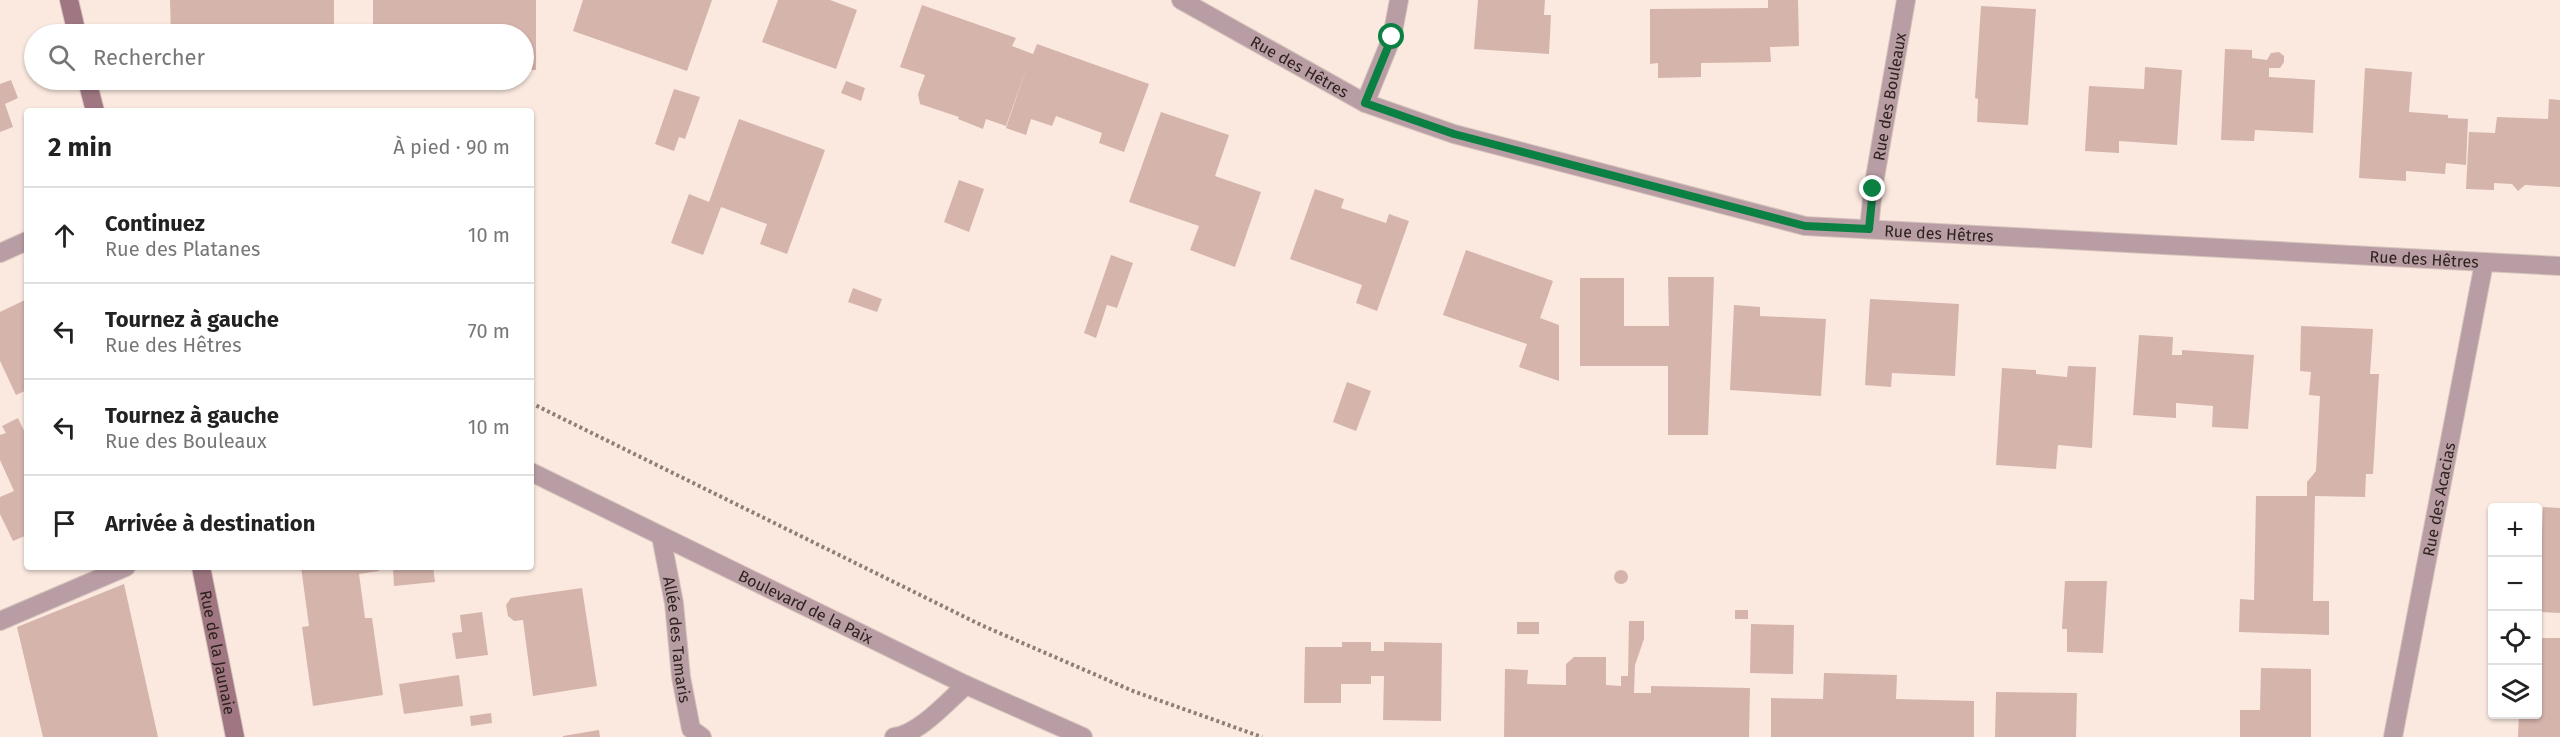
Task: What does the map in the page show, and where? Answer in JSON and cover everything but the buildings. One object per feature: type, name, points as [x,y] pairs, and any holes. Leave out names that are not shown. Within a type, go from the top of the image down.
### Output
[{"type":"street","points":[[69,0],[75,24]]},
{"type":"street","name":"Rue des Hêtres","points":[[1181,0],[1365,103],[1454,134],[1805,226],[2560,266]]},
{"type":"street","points":[[1365,103],[1392,37],[1399,0]]},
{"type":"street","name":"Rue des Bouleaux","points":[[1869,229],[1873,189],[1906,0]]},
{"type":"street","points":[[90,90],[94,108]]},
{"type":"street","points":[[0,253],[24,242]]},
{"type":"street","name":"Rue des Acacias","points":[[2393,737],[2484,263]]},
{"type":"street","name":"Boulevard de la Paix","points":[[534,473],[966,685],[1083,737]]},
{"type":"street","name":"Allée des Tamaris","points":[[660,536],[674,603],[681,677],[691,729],[702,737]]},
{"type":"street","points":[[0,621],[119,570]]},
{"type":"street","name":"Rue de la Jaunaie","points":[[202,570],[235,737]]},
{"type":"street","points":[[894,737],[904,736],[938,711],[966,685]]},
{"type":"path","points":[[534,404],[981,625],[1133,691],[1262,737]]},
{"type":"route","points":[[1392,37],[1365,103],[1454,134],[1805,226],[1869,229],[1873,189]]}]
